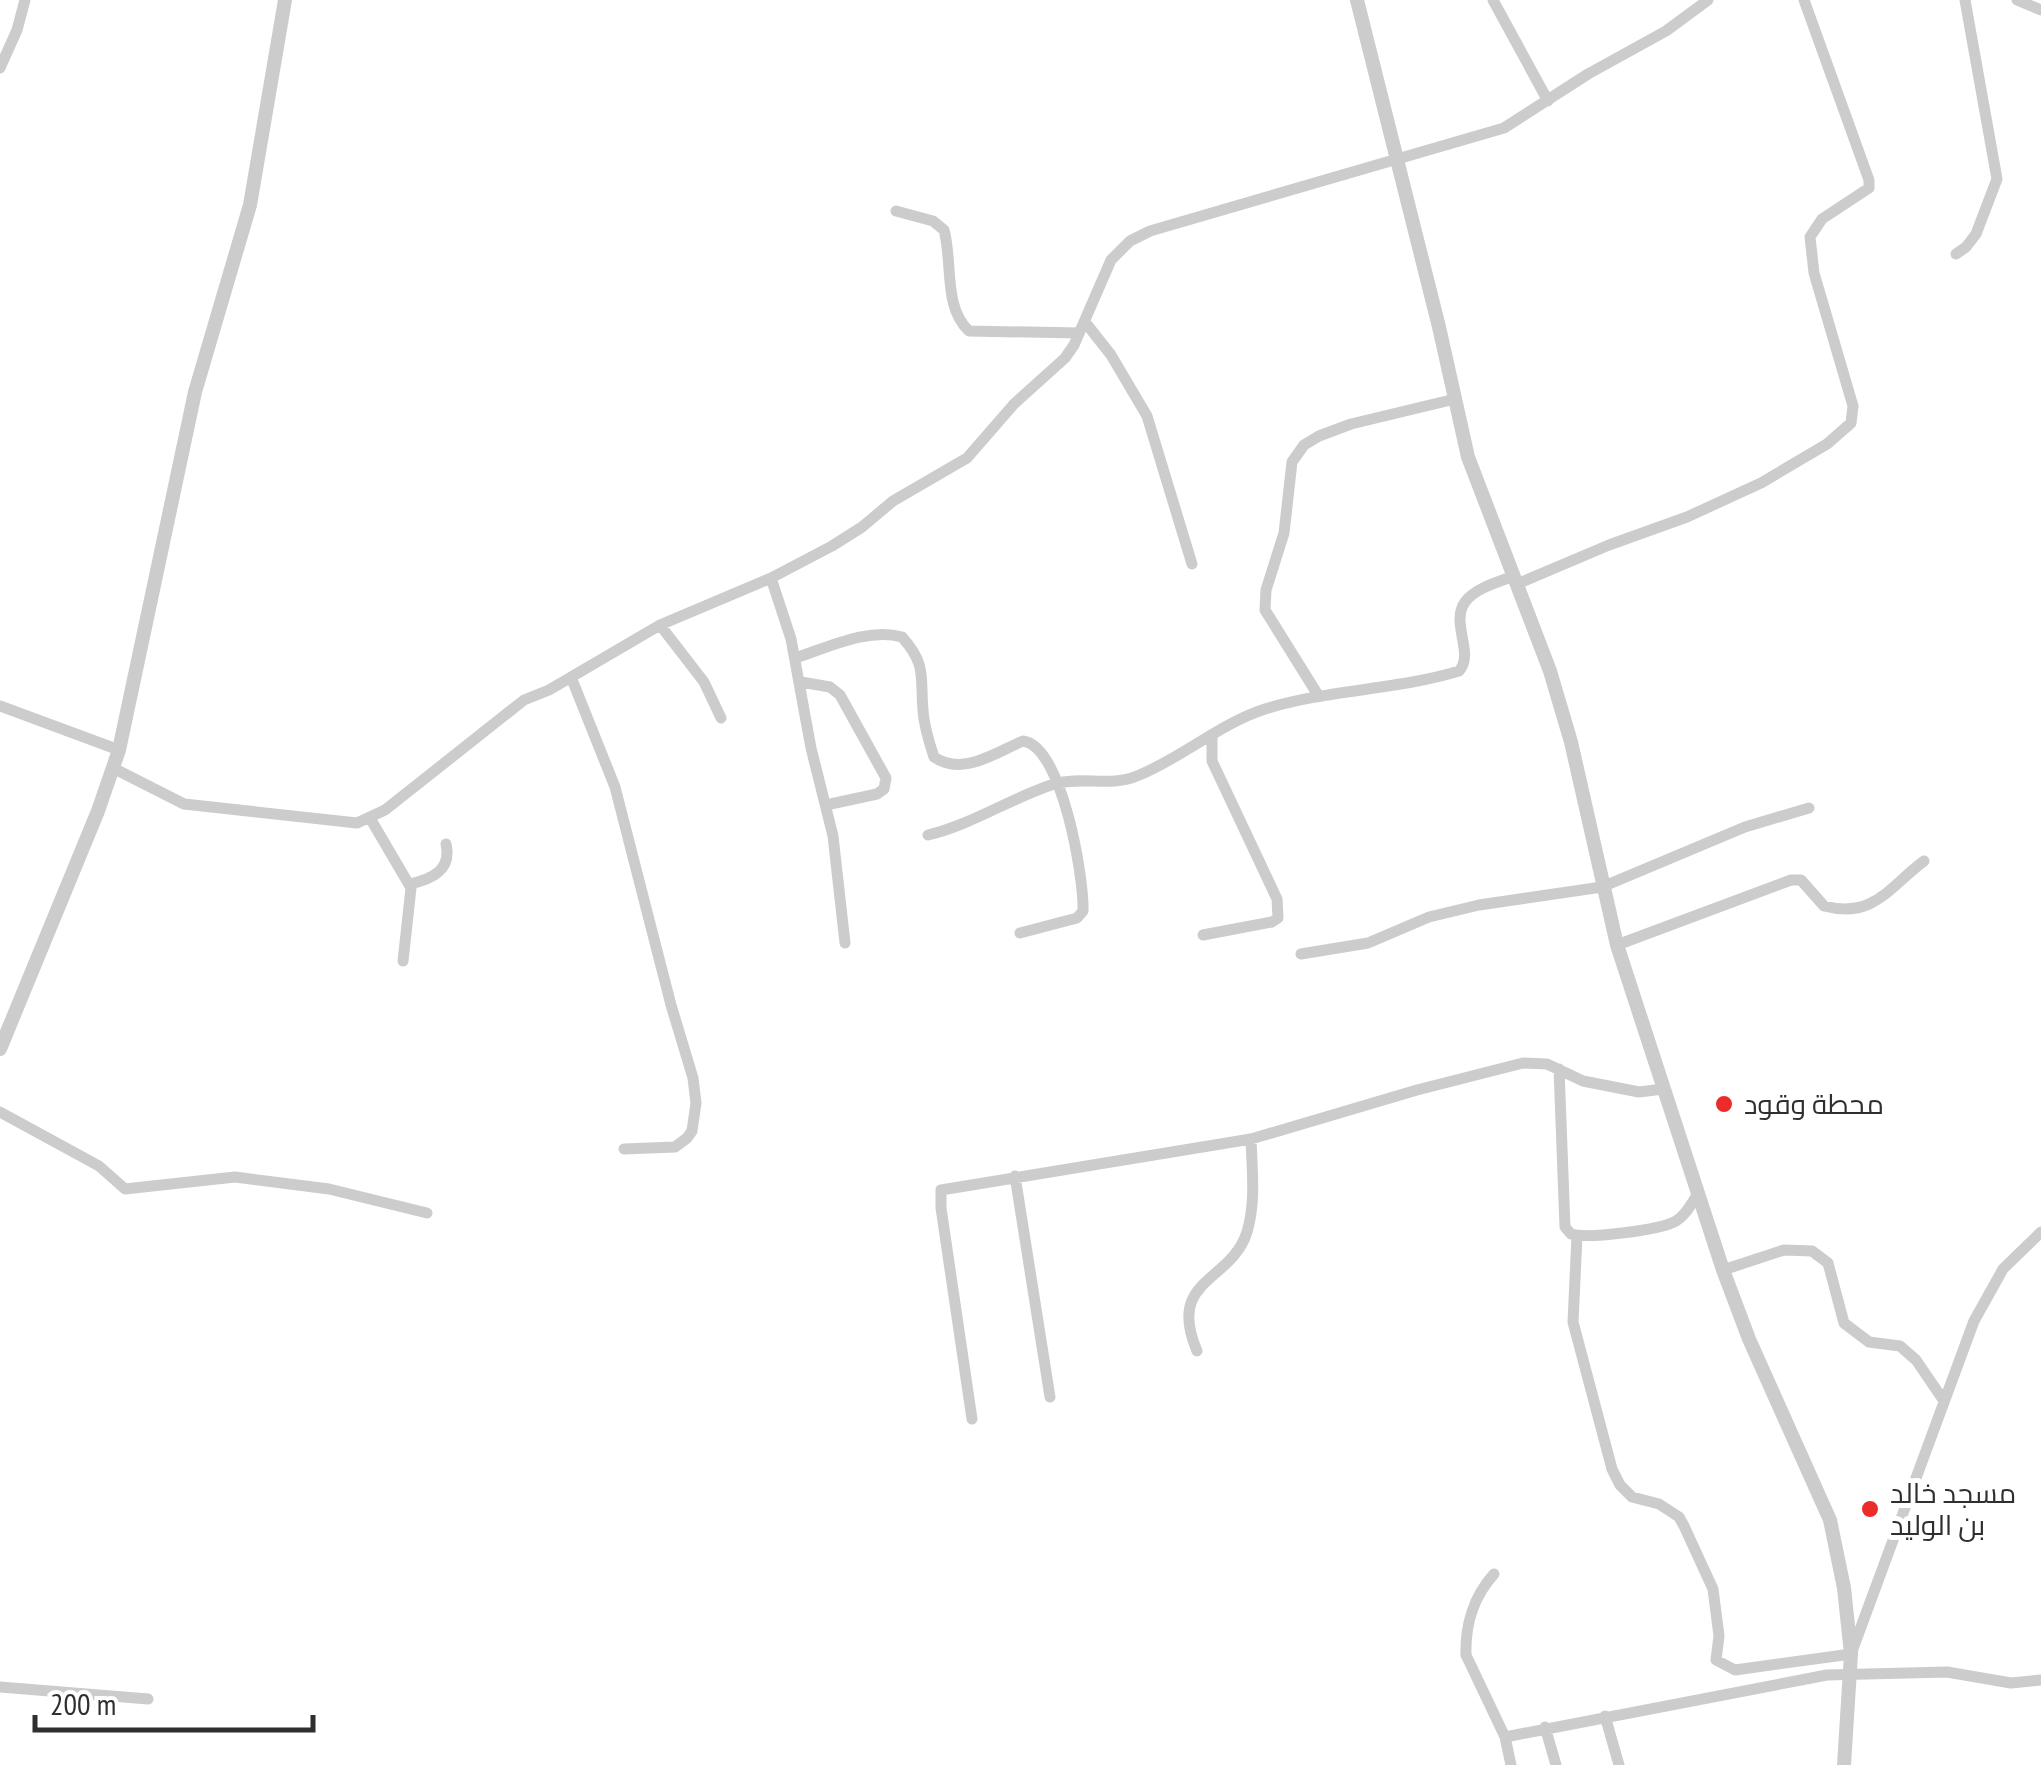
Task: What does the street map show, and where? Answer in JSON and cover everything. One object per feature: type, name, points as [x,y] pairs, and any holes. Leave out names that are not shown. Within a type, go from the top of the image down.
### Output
[{"type":"street","points":[[0,68],[18,30],[25,0]]},
{"type":"street","points":[[0,1049],[119,750],[195,392],[250,205],[285,0]]},
{"type":"street","points":[[1356,0],[1468,457],[1550,671],[1617,945],[1723,1270],[1749,1339],[1830,1520],[1844,1588],[1851,1654],[1844,1765]]},
{"type":"street","points":[[1493,0],[1548,101]]},
{"type":"street","points":[[113,768],[184,804],[357,823],[370,818],[508,710],[660,624],[771,578],[849,536],[893,501],[966,458],[1022,395],[1065,358],[1082,328],[1103,274],[1130,242],[1150,231],[1504,128],[1588,74],[1666,31],[1708,0]]},
{"type":"street","points":[[928,835],[954,829],[1058,783],[1130,779],[1245,716],[1318,694],[1459,671],[1465,661],[1462,606],[1476,593],[1688,517],[1761,483],[1826,444],[1851,423],[1853,406],[1814,273],[1810,236],[1822,219],[1869,188],[1869,180],[1804,0]]},
{"type":"street","points":[[1956,254],[1976,234],[1996,178],[1965,0]]},
{"type":"street","points":[[2018,0],[2041,10]]},
{"type":"street","points":[[896,210],[934,220],[944,230],[953,297],[962,324],[970,331],[1082,328],[1111,355],[1147,416],[1192,564]]},
{"type":"street","points":[[1318,694],[1264,610],[1266,590],[1284,533],[1292,462],[1304,444],[1351,424],[1455,400]]},
{"type":"street","points":[[771,578],[801,682],[811,748],[826,805],[845,942]]},
{"type":"street","points":[[660,624],[704,682],[721,718]]},
{"type":"street","points":[[795,658],[861,638],[902,637],[916,652],[923,669],[923,711],[934,757],[945,763],[978,762],[1029,741],[1038,748],[1058,783],[1075,837],[1083,911],[1077,918],[1020,933]]},
{"type":"street","points":[[571,676],[615,787],[693,1078],[696,1103],[692,1132],[675,1147],[624,1150]]},
{"type":"street","points":[[801,682],[830,688],[840,695],[886,778],[884,789],[876,794],[826,805]]},
{"type":"street","points":[[0,706],[119,750]]},
{"type":"street","points":[[1203,936],[1272,922],[1279,912],[1277,899],[1212,761],[1212,735]]},
{"type":"street","points":[[1302,954],[1368,943],[1428,916],[1602,887],[1745,826],[1809,808]]},
{"type":"street","points":[[370,818],[382,844],[410,884],[403,961]]},
{"type":"street","points":[[410,884],[440,872],[447,862],[446,844]]},
{"type":"street","points":[[1617,945],[1791,880],[1801,880],[1824,906],[1858,910],[1924,861]]},
{"type":"street","points":[[972,1418],[941,1190],[1251,1139],[1417,1090],[1537,1062],[1584,1081],[1639,1092],[1663,1089]]},
{"type":"street","points":[[1559,1069],[1565,1226],[1577,1236],[1674,1222],[1697,1195]]},
{"type":"street","points":[[0,1112],[80,1154],[125,1189],[235,1177],[329,1189],[427,1214]]},
{"type":"street","points":[[1197,1350],[1190,1336],[1190,1304],[1194,1294],[1228,1261],[1246,1236],[1253,1203],[1251,1139]]},
{"type":"street","points":[[1015,1176],[1050,1397]]},
{"type":"street","points":[[1851,1654],[1986,1297],[2003,1269],[2041,1232]]},
{"type":"street","points":[[1577,1236],[1573,1322],[1612,1469],[1632,1498],[1659,1504],[1679,1516],[1714,1589],[1719,1636],[1716,1660],[1734,1670],[1851,1654]]},
{"type":"street","points":[[1723,1270],[1784,1250],[1812,1252],[1828,1263],[1844,1323],[1869,1342],[1900,1346],[1916,1360],[1944,1402]]},
{"type":"street","points":[[1494,1574],[1478,1592],[1465,1641],[1466,1655],[1505,1737],[1511,1765]]},
{"type":"street","points":[[1505,1737],[1850,1672],[1946,1672],[2011,1683],[2041,1680]]},
{"type":"street","points":[[0,1686],[148,1699]]},
{"type":"street","points":[[1605,1716],[1619,1765]]},
{"type":"street","points":[[1545,1728],[1556,1765]]},
{"type":"place","name":"محطة وقود","points":[[1724,1104]]},
{"type":"place","name":"مسجد خالد بن الوليد","points":[[1870,1509]]}]
